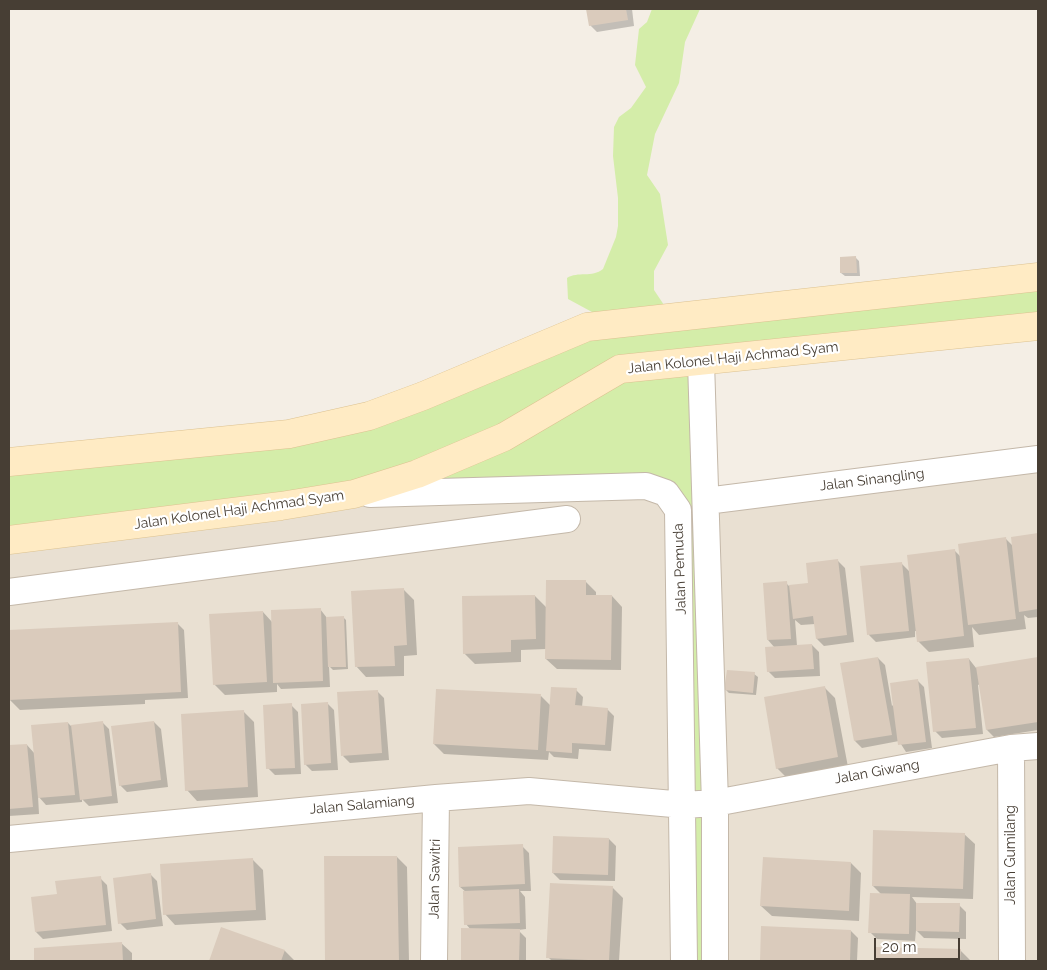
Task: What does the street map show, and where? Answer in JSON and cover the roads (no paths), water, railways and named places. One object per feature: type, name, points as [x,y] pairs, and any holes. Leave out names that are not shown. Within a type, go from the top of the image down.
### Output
[{"type":"main road","points":[[9,462],[289,434],[369,416],[423,396],[587,327],[1038,277]]},
{"type":"main road","name":"Jalan Kolonel Haji Achmad Syam","points":[[9,540],[281,506],[354,494],[417,474],[504,436],[620,369],[1038,326]]},
{"type":"street","name":"Jalan Pemuda","points":[[701,362],[715,803],[715,961]]},
{"type":"street","name":"Jalan Sinangling","points":[[706,501],[1038,460]]},
{"type":"street","name":"Jalan Pemuda","points":[[354,494],[646,486],[666,493],[678,510],[684,805],[684,961]]},
{"type":"street","points":[[9,592],[567,518]]},
{"type":"street","name":"Jalan Giwang","points":[[715,803],[1011,748],[1038,746]]},
{"type":"street","name":"Jalan Gumilang","points":[[1011,748],[1012,961]]},
{"type":"street","name":"Jalan Salamiang","points":[[9,839],[436,798],[529,791],[684,805],[715,803]]},
{"type":"street","name":"Jalan Sawitri","points":[[434,961],[436,798]]}]
